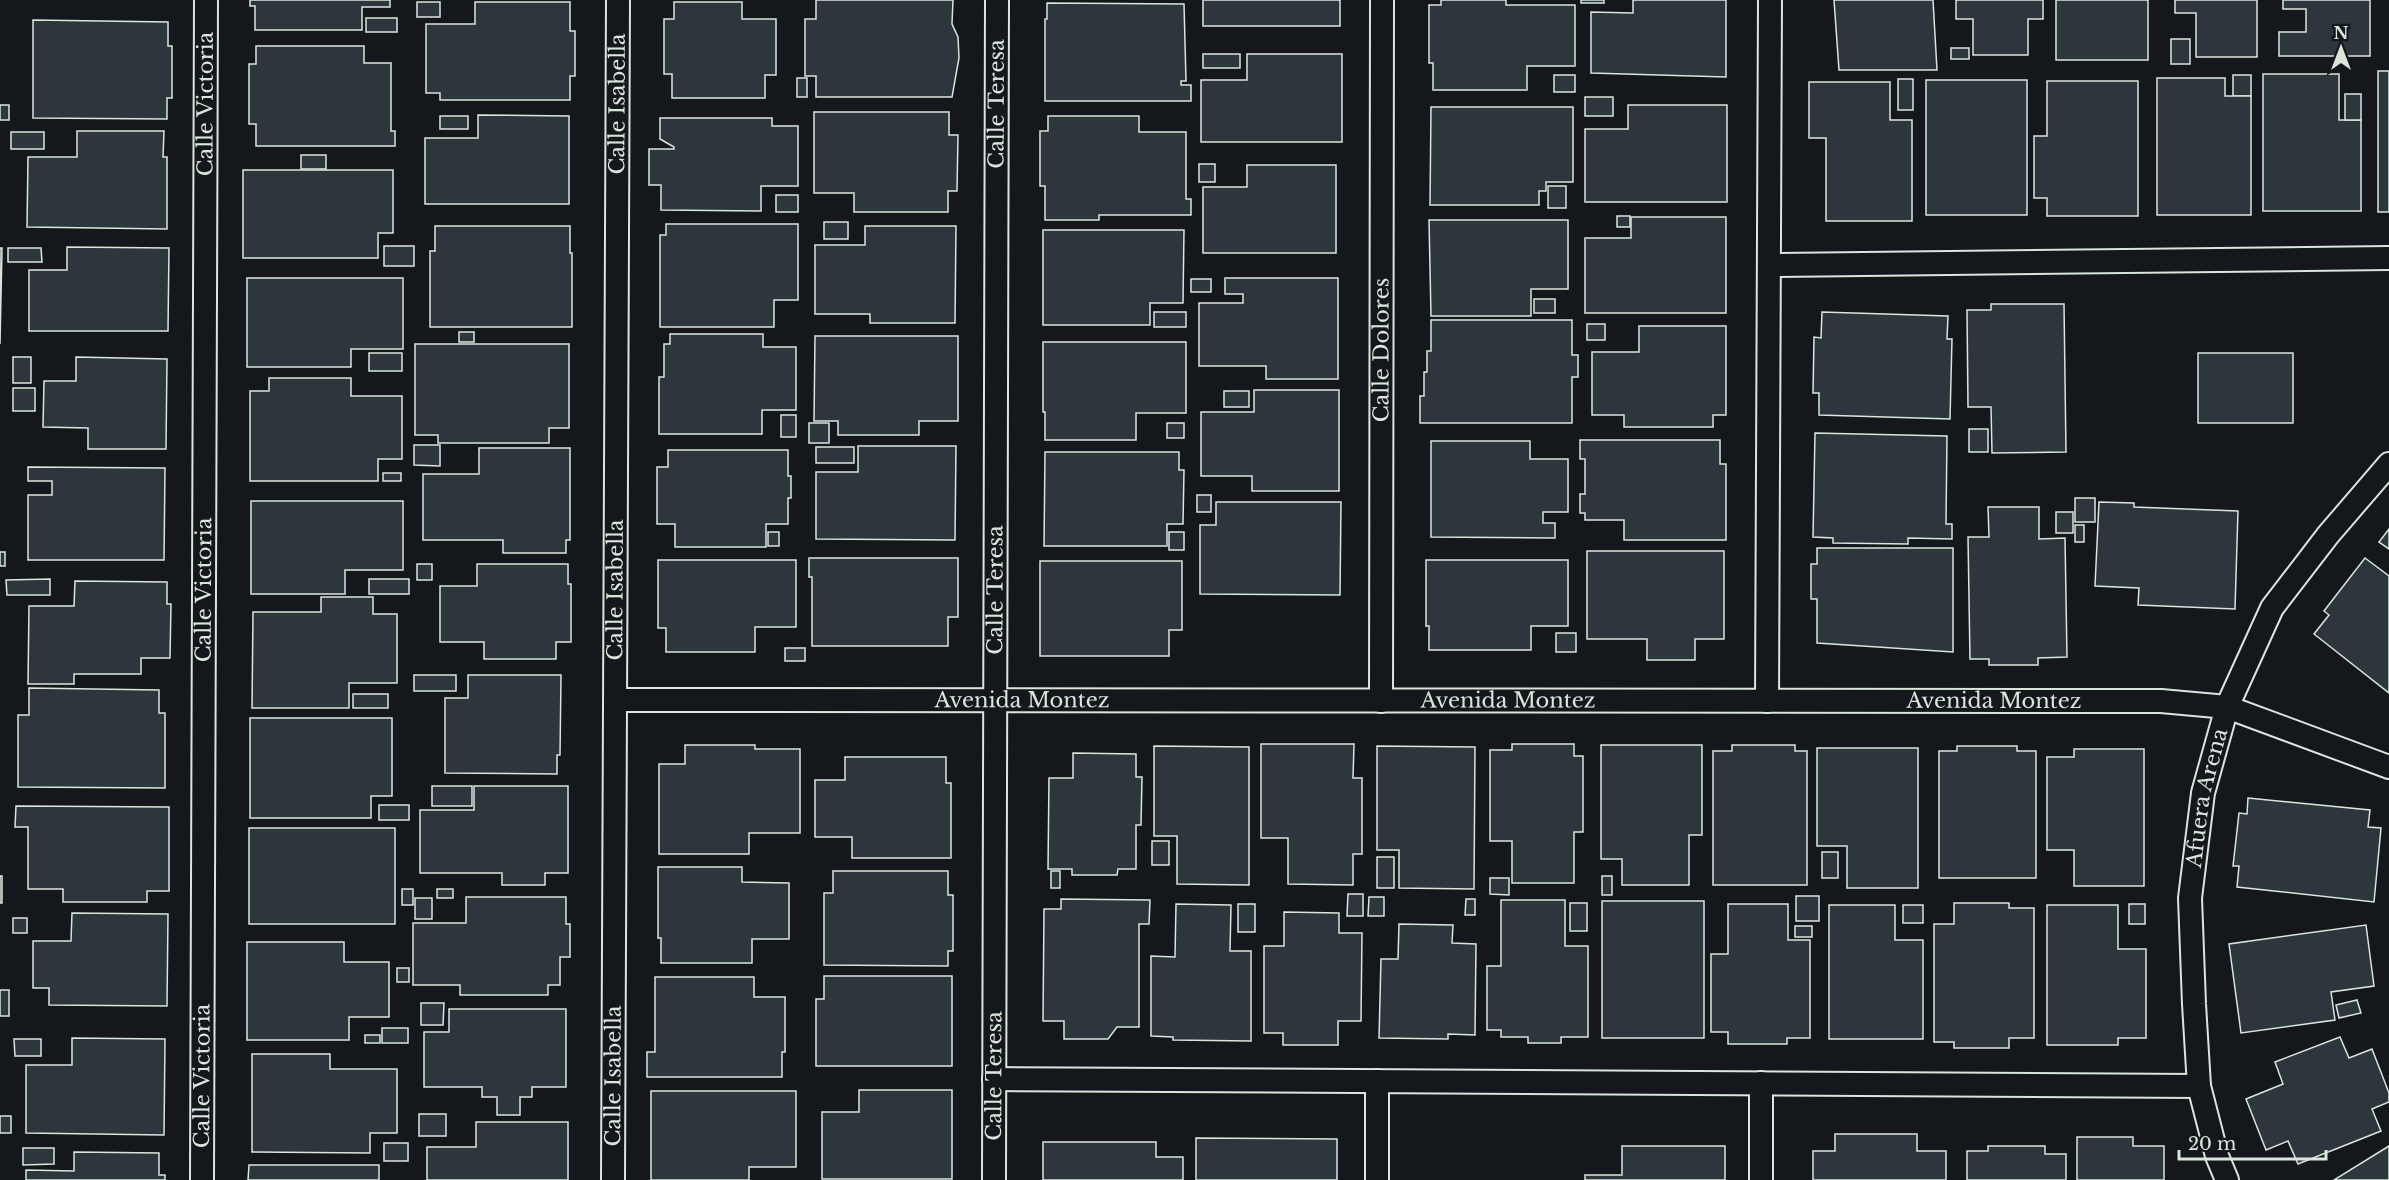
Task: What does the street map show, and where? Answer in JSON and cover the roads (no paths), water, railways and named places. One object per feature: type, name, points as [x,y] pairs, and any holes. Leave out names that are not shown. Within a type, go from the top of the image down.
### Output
[{"type":"lane","name":"Calle Victoria","points":[[202,1180],[206,0]]},
{"type":"lane","name":"Calle Isabella","points":[[613,1180],[618,0]]},
{"type":"lane","name":"Calle Teresa","points":[[994,1180],[997,0]]},
{"type":"lane","name":"Calle Dolores","points":[[1381,701],[1382,0]]},
{"type":"lane","points":[[1767,701],[1770,0]]},
{"type":"lane","points":[[1769,266],[2389,258]]},
{"type":"lane","name":"Afuera Arena","points":[[2227,1180],[2217,1156],[2199,1086],[2190,898],[2203,792],[2227,707],[2272,608],[2328,535],[2389,464]]},
{"type":"lane","name":"Avenida Montez","points":[[616,700],[2161,701],[2227,707],[2389,766]]},
{"type":"lane","points":[[994,1079],[2199,1086]]},
{"type":"lane","points":[[1377,1081],[1377,1180]]},
{"type":"lane","points":[[1761,1083],[1761,1180]]}]
